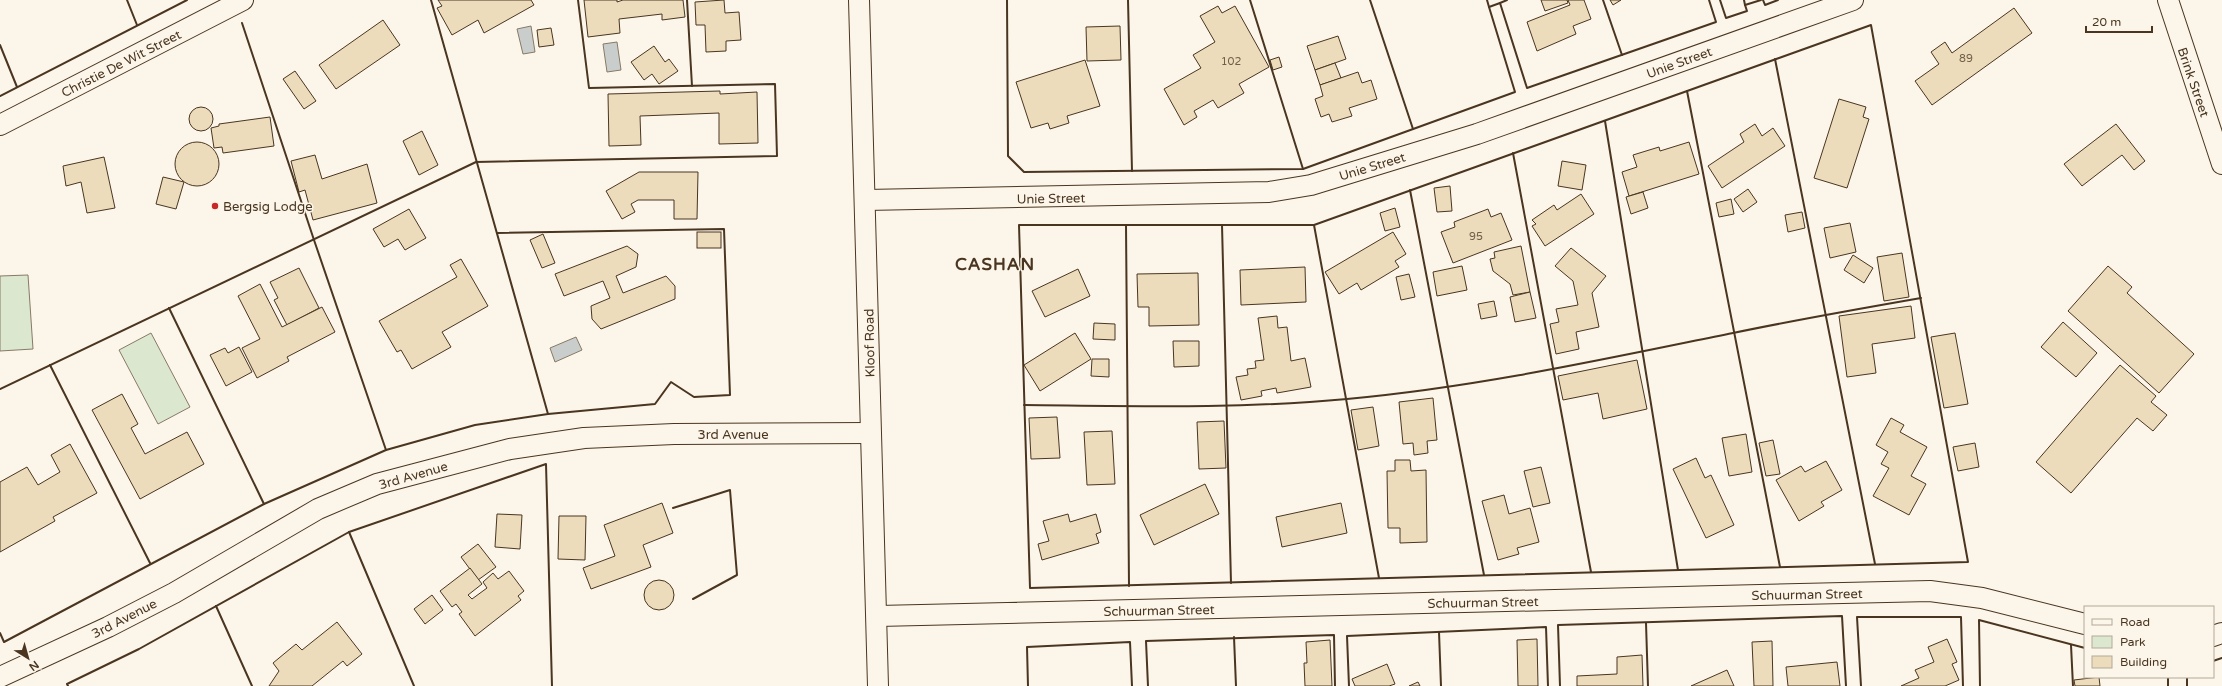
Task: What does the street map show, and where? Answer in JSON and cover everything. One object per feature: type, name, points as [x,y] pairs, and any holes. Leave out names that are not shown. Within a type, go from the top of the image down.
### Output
[{"type":"street","name":"Christie De Wit Street","points":[[0,125],[243,0]]},
{"type":"street","name":"Kloof Road","points":[[859,0],[866,200],[870,433],[878,616],[878,686]]},
{"type":"street","name":"Unie Street","points":[[866,200],[1261,193],[1311,185],[1477,134],[1853,0]]},
{"type":"street","name":"Brink Street","points":[[2168,0],[2222,164]]},
{"type":"street","name":"3rd Avenue","points":[[0,677],[108,627],[174,593],[318,509],[385,482],[510,449],[584,438],[674,434],[870,433]]},
{"type":"street","name":"Schuurman Street","points":[[878,616],[1930,591],[1982,598],[2084,624]]},
{"type":"green space","points":[[28,275],[33,349],[0,351],[0,276]]},
{"type":"green space","points":[[151,333],[190,407],[158,424],[119,350]]},
{"type":"shaded area","points":[[531,26],[535,52],[523,54],[517,29]]},
{"type":"shaded area","points":[[617,42],[621,70],[607,72],[603,44]]},
{"type":"shaded area","points":[[576,337],[582,350],[555,362],[550,348]]},
{"type":"building","points":[[438,0],[531,0],[534,5],[484,33],[478,20],[452,35],[437,8],[442,6]]},
{"type":"building","points":[[584,0],[617,0],[617,2],[623,0],[683,0],[685,17],[662,20],[662,14],[619,19],[620,33],[588,37]]},
{"type":"building","points":[[724,0],[725,13],[739,12],[741,40],[726,41],[726,51],[706,52],[705,25],[696,25],[695,2]]},
{"type":"building","points":[[1541,0],[1567,0],[1568,3],[1545,11]]},
{"type":"building","points":[[1568,0],[1584,0],[1591,19],[1573,26],[1576,34],[1537,51],[1527,22],[1570,5]]},
{"type":"building","points":[[1610,0],[1621,0],[1613,5]]},
{"type":"building","points":[[1218,6],[1222,13],[1235,6],[1269,67],[1239,84],[1244,93],[1218,108],[1213,100],[1194,111],[1197,117],[1184,125],[1164,89],[1201,68],[1193,55],[1215,42],[1200,16]]},
{"type":"building","points":[[2014,8],[2032,33],[1932,105],[1915,81],[1939,64],[1931,52],[1945,42],[1952,53]]},
{"type":"building","points":[[383,20],[400,45],[336,89],[319,65]]},
{"type":"building","points":[[1120,26],[1121,60],[1087,61],[1086,27]]},
{"type":"building","points":[[551,28],[554,45],[539,47],[537,30]]},
{"type":"building","points":[[1338,36],[1346,59],[1315,70],[1307,46]]},
{"type":"building","points":[[654,46],[665,62],[669,59],[678,71],[659,84],[652,74],[644,80],[631,62]]},
{"type":"building","points":[[1279,57],[1282,67],[1273,70],[1270,60]]},
{"type":"building","points":[[1085,60],[1100,106],[1067,116],[1069,123],[1050,129],[1048,123],[1031,128],[1016,82]]},
{"type":"building","points":[[1335,63],[1341,78],[1320,85],[1315,70]]},
{"type":"building","points":[[295,71],[316,101],[304,109],[283,79]]},
{"type":"building","points":[[1358,72],[1362,83],[1371,80],[1377,99],[1349,108],[1352,116],[1332,122],[1329,114],[1321,117],[1315,99],[1323,96],[1320,85]]},
{"type":"building","points":[[720,91],[720,94],[757,92],[758,143],[719,144],[719,113],[640,116],[641,145],[609,146],[608,94]]},
{"type":"building","points":[[1839,99],[1866,107],[1863,117],[1869,119],[1847,188],[1814,178]]},
{"type":"building","points":[[201,107],[209,111],[213,119],[209,127],[201,131],[193,127],[189,119],[193,111]]},
{"type":"building","points":[[270,117],[274,146],[223,153],[222,147],[214,148],[211,128],[219,126],[219,124]]},
{"type":"building","points":[[1755,124],[1762,136],[1773,128],[1785,146],[1722,188],[1708,166],[1744,142],[1740,134]]},
{"type":"building","points":[[2116,124],[2145,161],[2134,170],[2122,155],[2082,186],[2064,164]]},
{"type":"building","points":[[422,131],[438,165],[419,175],[403,141]]},
{"type":"building","points":[[197,142],[209,146],[215,152],[219,164],[215,176],[209,182],[197,186],[185,182],[179,176],[175,164],[179,152],[185,146]]},
{"type":"building","points":[[1689,142],[1699,174],[1629,196],[1622,172],[1637,167],[1633,155],[1659,147],[1660,151]]},
{"type":"building","points":[[315,155],[322,179],[367,164],[377,203],[313,220],[305,190],[299,192],[291,161]]},
{"type":"building","points":[[104,157],[115,208],[87,213],[81,182],[66,186],[63,166]]},
{"type":"building","points":[[1562,161],[1586,165],[1582,190],[1558,186]]},
{"type":"building","points":[[639,172],[698,172],[697,219],[674,219],[674,200],[638,200],[631,204],[635,212],[622,219],[606,191]]},
{"type":"building","points":[[163,177],[184,182],[176,209],[156,204]]},
{"type":"building","points":[[1450,186],[1452,211],[1437,212],[1434,188]]},
{"type":"building","points":[[1748,189],[1757,202],[1743,212],[1734,199]]},
{"type":"building","points":[[1643,192],[1648,208],[1631,214],[1626,197]]},
{"type":"building","points":[[1581,194],[1594,214],[1545,246],[1532,226],[1536,224],[1532,220],[1554,205],[1557,210]]},
{"type":"building","points":[[1731,199],[1734,214],[1719,217],[1716,203]]},
{"type":"building","points":[[1395,208],[1400,227],[1385,231],[1380,213]]},
{"type":"building","points":[[409,209],[426,238],[405,250],[398,239],[384,247],[373,229]]},
{"type":"building","points":[[1488,209],[1491,217],[1501,213],[1512,240],[1453,263],[1441,232],[1455,227],[1454,222]]},
{"type":"building","points":[[1802,212],[1805,228],[1788,232],[1785,215]]},
{"type":"building","points":[[1850,223],[1856,252],[1830,258],[1824,228]]},
{"type":"building","points":[[697,232],[721,232],[721,248],[697,248]]},
{"type":"building","points":[[1393,232],[1406,254],[1395,261],[1399,267],[1361,290],[1357,283],[1339,294],[1325,272]]},
{"type":"building","points":[[543,234],[555,263],[542,268],[530,240]]},
{"type":"building","points":[[627,246],[638,254],[636,267],[616,276],[623,293],[666,276],[675,286],[675,299],[601,329],[592,319],[591,306],[610,298],[603,281],[564,296],[555,274]]},
{"type":"building","points":[[1521,246],[1530,292],[1513,295],[1510,284],[1493,271],[1490,259],[1495,258],[1494,252]]},
{"type":"building","points":[[1571,248],[1606,276],[1592,293],[1599,327],[1576,332],[1579,349],[1556,354],[1550,324],[1559,322],[1556,309],[1578,305],[1573,281],[1555,266]]},
{"type":"building","points":[[1902,253],[1909,297],[1884,301],[1877,257]]},
{"type":"building","points":[[1853,255],[1873,268],[1864,283],[1844,270]]},
{"type":"building","points":[[461,259],[488,306],[442,332],[451,347],[412,369],[401,350],[397,352],[379,321],[457,277],[450,265]]},
{"type":"building","points":[[1462,266],[1467,290],[1437,296],[1433,272]]},
{"type":"building","points":[[2108,266],[2132,287],[2127,293],[2194,354],[2159,393],[2068,311]]},
{"type":"building","points":[[1305,267],[1306,302],[1241,305],[1240,270]]},
{"type":"building","points":[[299,268],[319,308],[287,325],[274,300],[278,298],[270,282]]},
{"type":"building","points":[[1078,269],[1090,296],[1045,317],[1032,291]]},
{"type":"building","points":[[1198,273],[1199,325],[1149,326],[1149,307],[1138,307],[1137,274]]},
{"type":"building","points":[[1409,274],[1415,297],[1401,300],[1396,277]]},
{"type":"building","points":[[260,284],[282,327],[322,307],[335,332],[287,357],[289,361],[257,378],[242,348],[260,339],[238,296]]},
{"type":"building","points":[[1530,292],[1536,318],[1515,322],[1510,297]]},
{"type":"building","points":[[1494,301],[1497,316],[1481,319],[1478,304]]},
{"type":"building","points":[[1911,306],[1915,338],[1872,344],[1876,373],[1847,377],[1839,316]]},
{"type":"building","points":[[1277,316],[1278,328],[1287,327],[1291,361],[1305,358],[1311,387],[1277,393],[1276,388],[1261,391],[1262,396],[1241,400],[1236,377],[1248,375],[1247,369],[1256,368],[1255,361],[1264,360],[1258,318]]},
{"type":"building","points":[[2063,322],[2097,353],[2076,377],[2041,347]]},
{"type":"building","points":[[1094,323],[1115,324],[1115,340],[1093,339]]},
{"type":"building","points":[[1075,333],[1091,359],[1040,391],[1024,365]]},
{"type":"building","points":[[1955,333],[1968,404],[1944,408],[1931,337]]},
{"type":"building","points":[[1173,341],[1199,341],[1199,366],[1174,367]]},
{"type":"building","points":[[239,347],[252,372],[226,386],[210,355],[225,348],[228,353]]},
{"type":"building","points":[[1092,359],[1109,359],[1109,377],[1091,376]]},
{"type":"building","points":[[1637,360],[1647,409],[1603,419],[1598,393],[1563,400],[1558,376]]},
{"type":"building","points":[[2120,365],[2156,396],[2151,402],[2167,415],[2153,431],[2137,418],[2071,493],[2036,462]]},
{"type":"building","points":[[122,394],[138,424],[131,428],[145,454],[187,432],[204,464],[140,499],[92,410]]},
{"type":"building","points":[[1433,398],[1437,440],[1427,441],[1428,453],[1414,455],[1413,443],[1403,444],[1399,402]]},
{"type":"building","points":[[1373,407],[1379,446],[1358,450],[1351,410]]},
{"type":"building","points":[[1057,417],[1060,458],[1031,459],[1029,418]]},
{"type":"building","points":[[1891,418],[1904,425],[1900,432],[1927,447],[1911,476],[1926,484],[1909,515],[1873,496],[1889,468],[1881,464],[1888,452],[1876,445]]},
{"type":"building","points":[[1224,421],[1226,468],[1199,469],[1197,422]]},
{"type":"building","points":[[1112,431],[1115,484],[1087,485],[1084,432]]},
{"type":"building","points":[[1746,434],[1752,472],[1729,476],[1722,438]]},
{"type":"building","points":[[1773,440],[1780,474],[1766,476],[1759,443]]},
{"type":"building","points":[[1975,443],[1979,467],[1958,471],[1953,447]]},
{"type":"building","points":[[70,444],[97,493],[53,517],[55,521],[0,552],[0,482],[27,467],[38,485],[60,472],[51,455]]},
{"type":"building","points":[[1696,458],[1705,478],[1711,475],[1734,525],[1706,538],[1673,469]]},
{"type":"building","points":[[1395,460],[1410,460],[1411,471],[1426,470],[1427,542],[1400,543],[1400,528],[1388,528],[1387,471],[1395,471]]},
{"type":"building","points":[[1826,461],[1842,490],[1821,502],[1824,506],[1799,521],[1776,480],[1801,466],[1805,472]]},
{"type":"building","points":[[1541,467],[1550,503],[1533,507],[1524,471]]},
{"type":"building","points":[[1205,484],[1219,514],[1154,545],[1140,515]]},
{"type":"building","points":[[1504,495],[1509,514],[1530,508],[1539,542],[1517,548],[1519,554],[1498,560],[1482,501]]},
{"type":"building","points":[[662,503],[673,533],[643,545],[651,567],[591,589],[583,568],[615,556],[604,525]]},
{"type":"building","points":[[1341,503],[1347,533],[1282,547],[1276,517]]},
{"type":"building","points":[[497,514],[522,515],[520,549],[495,547]]},
{"type":"building","points":[[1068,514],[1070,522],[1096,514],[1101,532],[1096,534],[1099,543],[1042,560],[1038,544],[1049,541],[1043,521]]},
{"type":"building","points":[[559,516],[586,516],[585,560],[558,559]]},
{"type":"building","points":[[478,544],[496,567],[478,580],[461,557]]},
{"type":"building","points":[[470,568],[482,584],[468,595],[472,599],[487,588],[483,582],[493,573],[498,579],[509,571],[524,591],[518,596],[521,600],[475,636],[459,614],[462,612],[456,604],[452,607],[440,591]]},
{"type":"building","points":[[659,580],[670,584],[674,595],[670,606],[659,610],[648,606],[644,595],[648,584]]},
{"type":"building","points":[[432,595],[443,610],[425,624],[414,609]]},
{"type":"building","points":[[337,622],[362,654],[347,666],[343,661],[312,686],[269,686],[279,671],[273,663],[296,644],[302,650]]},
{"type":"building","points":[[1537,639],[1538,686],[1518,686],[1517,640]]},
{"type":"building","points":[[1947,639],[1957,662],[1952,664],[1959,680],[1945,686],[1901,686],[1919,678],[1915,670],[1934,662],[1928,647]]},
{"type":"building","points":[[1330,640],[1332,686],[1305,686],[1304,663],[1307,663],[1306,642]]},
{"type":"building","points":[[1772,641],[1773,686],[1754,686],[1752,642]]},
{"type":"building","points":[[1642,655],[1643,686],[1577,686],[1577,676],[1617,674],[1617,657]]},
{"type":"building","points":[[1837,662],[1840,686],[1788,686],[1786,667]]},
{"type":"building","points":[[1387,664],[1395,684],[1389,686],[1355,686],[1352,679]]},
{"type":"building","points":[[1727,670],[1734,686],[1691,686]]},
{"type":"building","points":[[2099,678],[2100,686],[2075,686],[2074,680]]},
{"type":"building","points":[[1418,682],[1420,686],[1409,686]]},
{"type":"wall","points":[[127,0],[137,25]]},
{"type":"wall","points":[[0,96],[187,0]]},
{"type":"wall","points":[[431,0],[548,414]]},
{"type":"wall","points":[[0,389],[476,162],[777,156],[775,84],[589,88],[578,0]]},
{"type":"wall","points":[[687,0],[692,86]]},
{"type":"wall","points":[[1007,0],[1008,156],[1024,172],[1303,169],[1515,92],[1489,7],[1500,3],[1527,88],[1716,22],[1709,0]]},
{"type":"wall","points":[[1128,0],[1132,171]]},
{"type":"wall","points":[[1250,0],[1303,169]]},
{"type":"wall","points":[[1370,0],[1413,129]]},
{"type":"wall","points":[[1487,0],[1489,7]]},
{"type":"wall","points":[[1500,3],[1507,0]]},
{"type":"wall","points":[[1603,0],[1622,55]]},
{"type":"wall","points":[[1720,0],[1726,18],[1747,11],[1745,5],[1761,0]]},
{"type":"wall","points":[[1744,0],[1745,5]]},
{"type":"wall","points":[[1763,0],[1765,5],[1778,0]]},
{"type":"wall","points":[[242,23],[386,450]]},
{"type":"wall","points":[[1871,25],[1968,562],[1030,588],[1019,225],[1314,225],[1871,25]]},
{"type":"wall","points":[[0,45],[17,87]]},
{"type":"wall","points":[[1775,59],[1875,564]]},
{"type":"wall","points":[[1687,91],[1780,567]]},
{"type":"wall","points":[[1605,121],[1678,570]]},
{"type":"wall","points":[[1513,153],[1591,572]]},
{"type":"wall","points":[[1410,190],[1484,575]]},
{"type":"wall","points":[[1126,225],[1129,586]]},
{"type":"wall","points":[[1222,225],[1231,583]]},
{"type":"wall","points":[[1314,225],[1379,578]]},
{"type":"wall","points":[[0,633],[4,642],[264,504],[386,450],[475,425],[548,414],[655,404],[671,382],[694,397],[730,395],[724,229],[497,233]]},
{"type":"wall","points":[[1024,405],[1226,406],[1307,402],[1396,394],[1493,380],[1637,353],[1850,310],[1921,298]]},
{"type":"wall","points":[[169,308],[264,504]]},
{"type":"wall","points":[[50,365],[150,563]]},
{"type":"wall","points":[[68,686],[67,684],[139,649],[349,532],[546,464],[552,686]]},
{"type":"wall","points":[[673,508],[730,490],[737,575],[693,599]]},
{"type":"wall","points":[[349,532],[414,686]]},
{"type":"wall","points":[[216,606],[252,686]]},
{"type":"wall","points":[[1560,686],[1558,625],[1842,616],[1846,686]]},
{"type":"wall","points":[[1861,686],[1857,617],[1961,617],[1963,686]]},
{"type":"wall","points":[[1980,686],[1979,620],[2084,648]]},
{"type":"wall","points":[[1646,623],[1648,686]]},
{"type":"wall","points":[[1349,686],[1347,636],[1546,627],[1548,686]]},
{"type":"wall","points":[[1439,632],[1441,686]]},
{"type":"wall","points":[[1148,686],[1146,641],[1334,635],[1335,686]]},
{"type":"wall","points":[[1234,637],[1236,686]]},
{"type":"wall","points":[[1028,686],[1027,647],[1130,642],[1132,686]]},
{"type":"wall","points":[[2071,645],[2073,686]]},
{"type":"wall","points":[[2214,661],[2222,658]]},
{"type":"wall","points":[[2168,678],[2168,686]]},
{"type":"wall","points":[[2187,678],[2187,686]]},
{"type":"place","name":"Bergsig Lodge","points":[[215,206]]},
{"type":"district","name":"CASHAN","points":[[995,264]]}]
